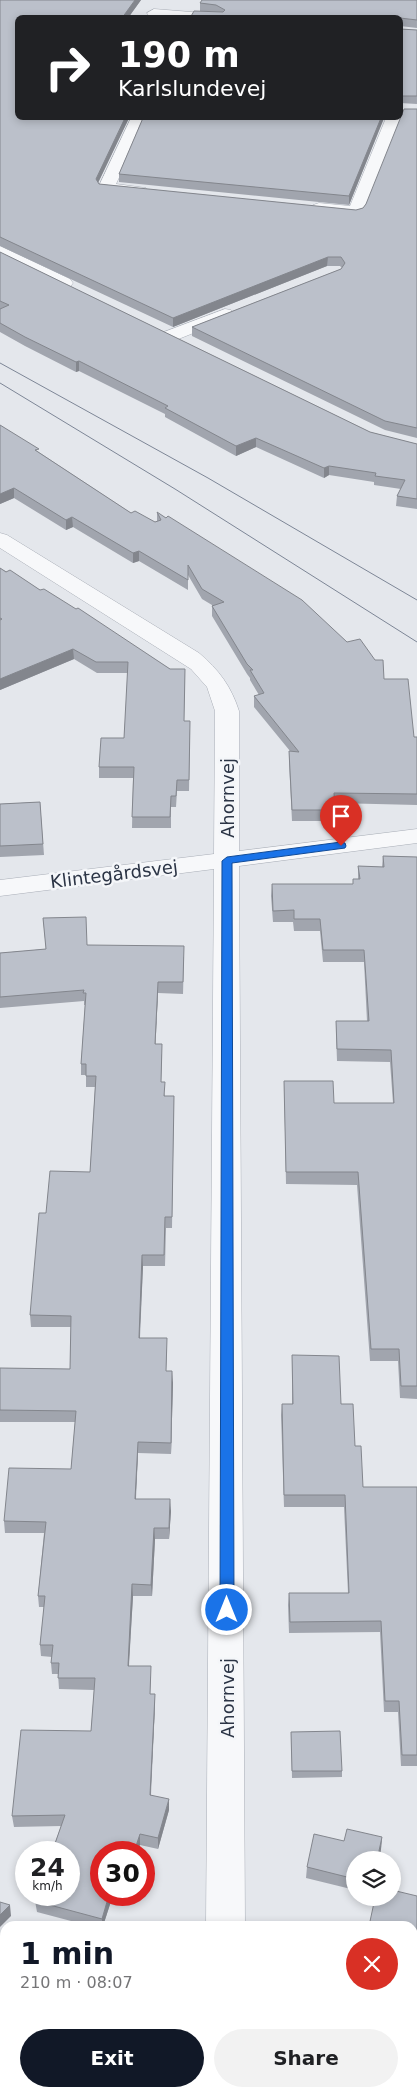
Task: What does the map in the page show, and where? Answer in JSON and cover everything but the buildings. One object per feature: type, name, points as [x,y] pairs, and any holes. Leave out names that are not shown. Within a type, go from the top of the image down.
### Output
[{"type":"street","points":[[152,15],[164,0]]},
{"type":"street","points":[[138,120],[106,188],[154,192]]},
{"type":"street","points":[[308,207],[356,212],[398,120]]},
{"type":"street","points":[[0,251],[82,292]]},
{"type":"street","points":[[170,336],[243,308]]},
{"type":"street","points":[[152,327],[188,345]]},
{"type":"street","name":"Ahornvej","points":[[0,539],[191,658],[210,674],[221,691],[227,711],[226,1921]]},
{"type":"street","name":"Klintegårdsvej","points":[[0,888],[417,836]]},
{"type":"tram line","points":[[0,363],[208,478],[417,600]]},
{"type":"tram line","points":[[0,383],[175,489],[417,642]]},
{"type":"route","points":[[227,1610],[227,861],[341,846]]}]
